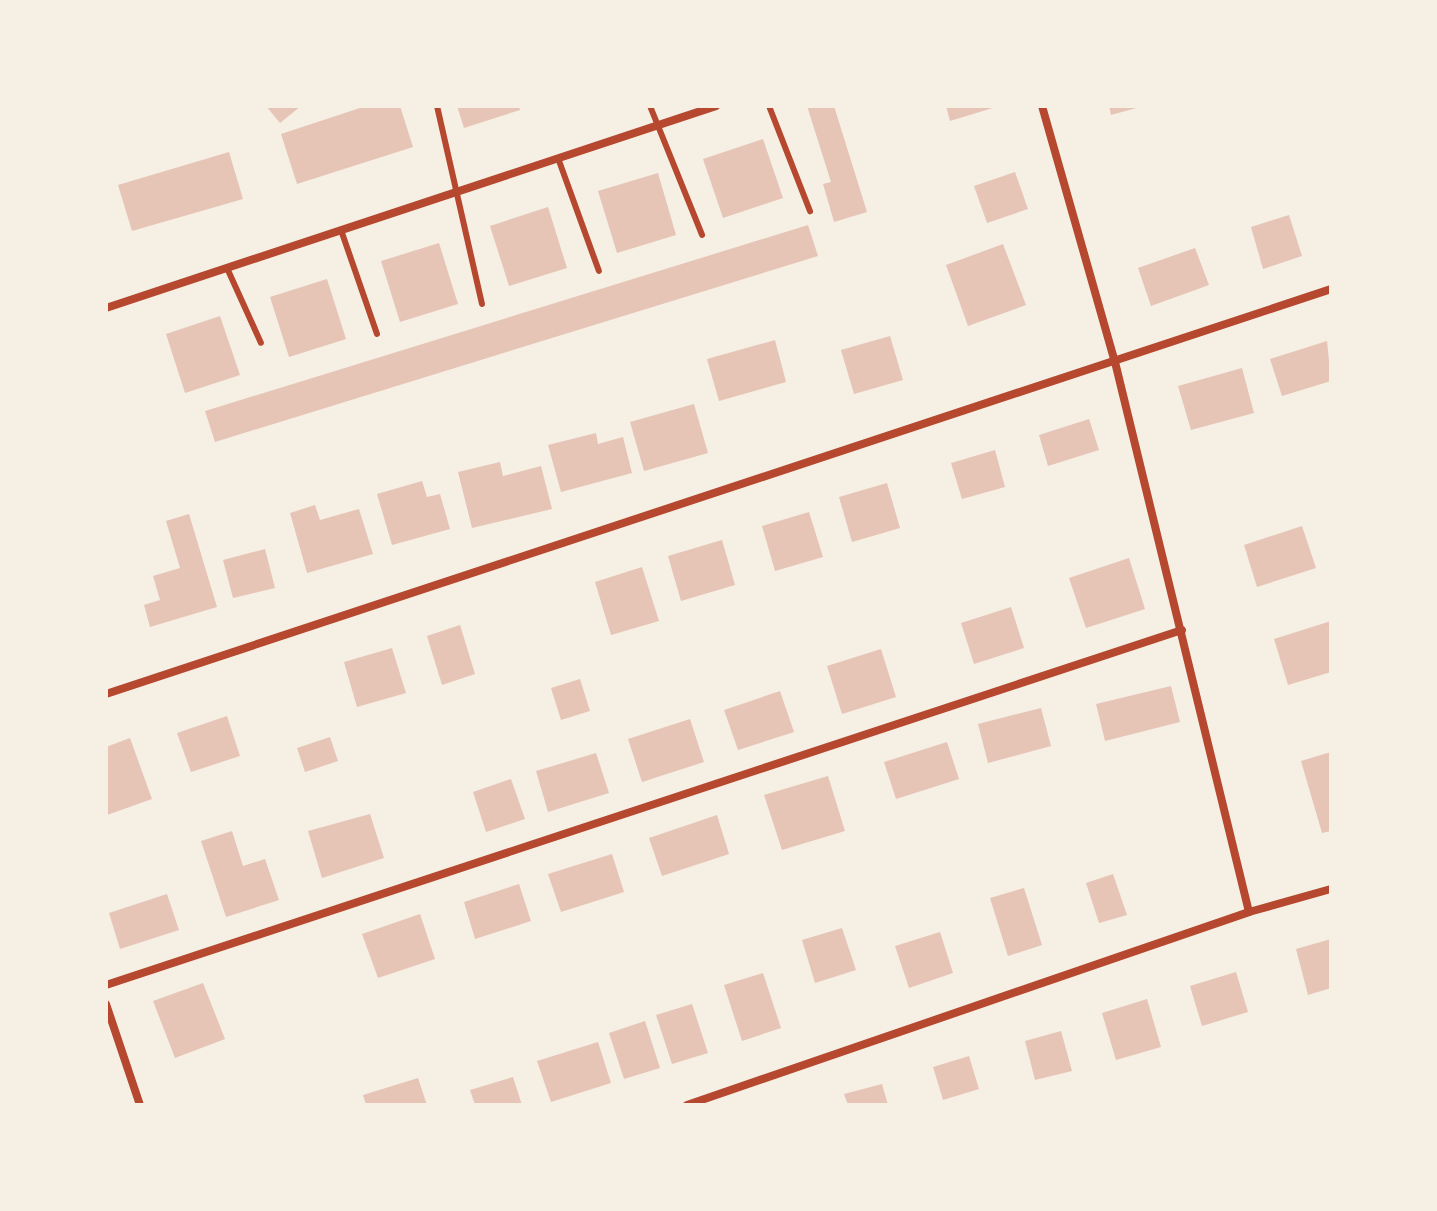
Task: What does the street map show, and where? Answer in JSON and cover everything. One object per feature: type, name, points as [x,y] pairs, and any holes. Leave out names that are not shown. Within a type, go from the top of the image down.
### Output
[{"type":"street","points":[[106,308],[716,106]]},
{"type":"street","points":[[1042,106],[1115,362],[1249,912]]},
{"type":"street","points":[[106,694],[1331,289]]},
{"type":"street","points":[[106,985],[1182,630]]},
{"type":"street","points":[[687,1105],[1249,912],[1331,889]]},
{"type":"street","points":[[106,1004],[140,1105]]},
{"type":"lane","points":[[437,106],[482,304]]},
{"type":"lane","points":[[650,106],[702,235]]},
{"type":"lane","points":[[769,106],[810,211]]},
{"type":"lane","points":[[558,158],[599,271]]},
{"type":"lane","points":[[341,230],[377,334]]},
{"type":"lane","points":[[227,268],[261,343]]},
{"type":"building","points":[[266,106],[301,106],[280,123]]},
{"type":"building","points":[[366,106],[400,106],[413,147],[297,184],[281,134]]},
{"type":"building","points":[[457,106],[519,106],[520,110],[464,128]]},
{"type":"building","points":[[807,106],[834,106],[867,212],[834,222],[823,184],[831,182]]},
{"type":"building","points":[[946,106],[996,106],[996,107],[950,121]]},
{"type":"building","points":[[1109,106],[1140,106],[1140,107],[1111,115]]},
{"type":"building","points":[[763,139],[783,198],[723,218],[703,159]]},
{"type":"building","points":[[229,152],[243,199],[132,231],[118,185]]},
{"type":"building","points":[[1015,172],[1028,209],[987,223],[974,186]]},
{"type":"building","points":[[658,173],[676,235],[617,253],[598,191]]},
{"type":"building","points":[[548,207],[567,268],[509,286],[490,226]]},
{"type":"building","points":[[1289,215],[1302,256],[1263,269],[1251,227]]},
{"type":"building","points":[[808,225],[818,256],[215,442],[205,411]]},
{"type":"building","points":[[439,243],[458,304],[400,322],[381,261]]},
{"type":"building","points":[[1003,244],[1026,305],[968,326],[946,265]]},
{"type":"building","points":[[1195,248],[1209,285],[1151,306],[1138,268]]},
{"type":"building","points":[[327,279],[346,339],[289,357],[270,297]]},
{"type":"building","points":[[220,316],[240,375],[185,393],[166,334]]},
{"type":"building","points":[[890,336],[903,380],[854,394],[841,350]]},
{"type":"building","points":[[775,340],[786,382],[719,401],[707,359]]},
{"type":"building","points":[[1327,341],[1331,381],[1282,396],[1270,359]]},
{"type":"building","points":[[1242,368],[1254,413],[1191,430],[1178,386]]},
{"type":"building","points":[[694,404],[708,453],[644,471],[630,422]]},
{"type":"building","points":[[1089,419],[1099,450],[1048,466],[1039,435]]},
{"type":"building","points":[[596,433],[598,444],[623,437],[632,473],[561,492],[548,445]]},
{"type":"building","points":[[995,450],[1005,487],[962,499],[951,463]]},
{"type":"building","points":[[500,462],[503,476],[541,466],[552,509],[472,528],[458,472]]},
{"type":"building","points":[[422,481],[427,497],[440,494],[450,529],[392,545],[377,494]]},
{"type":"building","points":[[887,483],[900,528],[852,542],[839,497]]},
{"type":"building","points":[[315,505],[320,520],[359,509],[373,554],[307,573],[290,513]]},
{"type":"building","points":[[809,512],[823,557],[775,571],[762,526]]},
{"type":"building","points":[[189,514],[217,607],[150,627],[144,605],[160,600],[153,576],[180,568],[166,521]]},
{"type":"building","points":[[1302,526],[1316,568],[1257,587],[1244,545]]},
{"type":"building","points":[[722,540],[735,585],[681,601],[668,556]]},
{"type":"building","points":[[265,549],[275,588],[233,598],[223,560]]},
{"type":"building","points":[[1129,558],[1145,609],[1086,628],[1069,578]]},
{"type":"building","points":[[642,567],[659,621],[611,635],[595,582]]},
{"type":"building","points":[[1011,607],[1024,648],[974,664],[961,623]]},
{"type":"building","points":[[1331,621],[1331,672],[1288,685],[1274,639]]},
{"type":"building","points":[[460,625],[475,674],[442,685],[427,636]]},
{"type":"building","points":[[392,648],[406,693],[357,707],[344,662]]},
{"type":"building","points":[[881,649],[896,697],[842,714],[827,666]]},
{"type":"building","points":[[580,679],[590,711],[561,720],[551,688]]},
{"type":"building","points":[[1171,686],[1180,722],[1105,741],[1096,704]]},
{"type":"building","points":[[780,691],[794,732],[738,750],[724,710]]},
{"type":"building","points":[[1041,708],[1051,746],[988,763],[978,724]]},
{"type":"building","points":[[227,716],[240,756],[191,772],[177,733]]},
{"type":"building","points":[[690,719],[704,762],[642,782],[628,739]]},
{"type":"building","points":[[330,737],[338,761],[305,772],[297,748]]},
{"type":"building","points":[[130,738],[152,799],[107,815],[106,747]]},
{"type":"building","points":[[947,742],[959,779],[896,799],[884,762]]},
{"type":"building","points":[[1331,752],[1331,831],[1322,833],[1301,761]]},
{"type":"building","points":[[596,753],[609,793],[548,812],[536,771]]},
{"type":"building","points":[[828,776],[845,831],[782,850],[764,795]]},
{"type":"building","points":[[511,779],[525,819],[486,832],[473,792]]},
{"type":"building","points":[[370,814],[384,858],[322,878],[308,831]]},
{"type":"building","points":[[717,815],[729,854],[662,876],[649,838]]},
{"type":"building","points":[[232,831],[243,866],[265,859],[279,900],[226,917],[201,841]]},
{"type":"building","points":[[612,854],[624,892],[561,912],[548,874]]},
{"type":"building","points":[[1113,874],[1127,915],[1099,923],[1086,883]]},
{"type":"building","points":[[519,884],[531,921],[475,939],[464,902]]},
{"type":"building","points":[[1024,888],[1042,945],[1008,956],[990,898]]},
{"type":"building","points":[[167,894],[179,930],[120,949],[109,913]]},
{"type":"building","points":[[420,914],[435,959],[378,978],[362,934]]},
{"type":"building","points":[[842,928],[856,970],[815,983],[802,940]]},
{"type":"building","points":[[940,932],[953,973],[909,988],[895,946]]},
{"type":"building","points":[[1331,939],[1331,988],[1308,995],[1296,949]]},
{"type":"building","points":[[1236,972],[1248,1012],[1202,1026],[1190,986]]},
{"type":"building","points":[[763,973],[781,1028],[742,1041],[724,985]]},
{"type":"building","points":[[203,983],[225,1039],[175,1058],[153,1001]]},
{"type":"building","points":[[1147,999],[1161,1047],[1116,1060],[1102,1013]]},
{"type":"building","points":[[692,1004],[708,1053],[672,1064],[656,1015]]},
{"type":"building","points":[[645,1021],[660,1068],[624,1079],[609,1033]]},
{"type":"building","points":[[1061,1031],[1072,1071],[1035,1080],[1025,1041]]},
{"type":"building","points":[[598,1042],[611,1083],[551,1102],[537,1061]]},
{"type":"building","points":[[969,1056],[979,1089],[943,1100],[933,1067]]},
{"type":"building","points":[[513,1077],[522,1105],[475,1105],[470,1090]]},
{"type":"building","points":[[418,1078],[427,1105],[366,1105],[363,1095]]},
{"type":"building","points":[[882,1084],[888,1105],[848,1105],[844,1094]]}]
